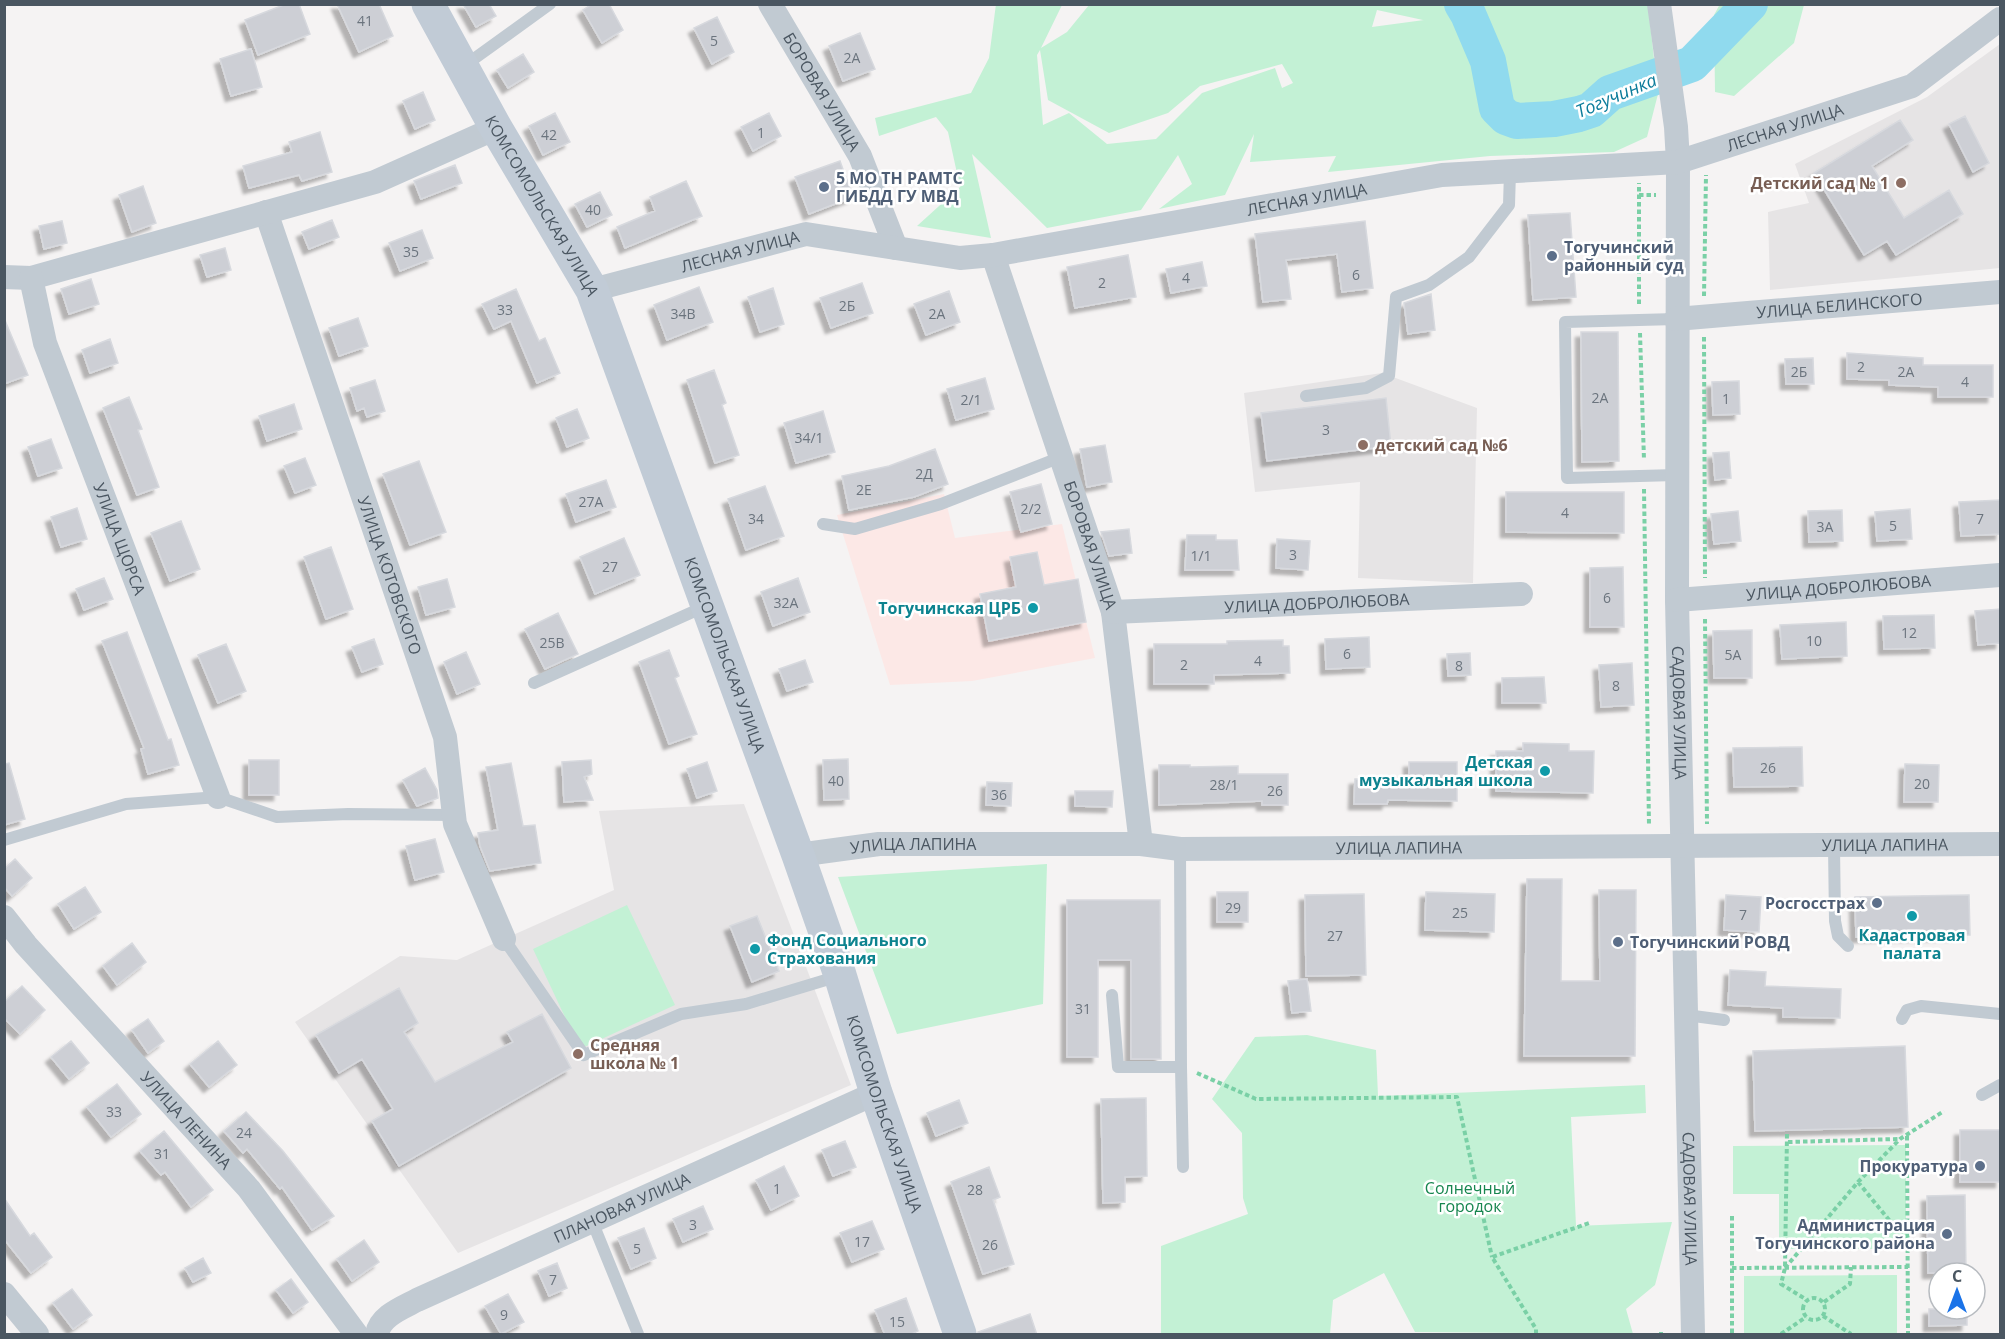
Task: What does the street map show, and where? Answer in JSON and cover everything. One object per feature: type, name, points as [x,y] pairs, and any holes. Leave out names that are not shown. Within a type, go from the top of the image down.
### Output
[{"type":"main road","name":"КОМСОМОЛЬСКАЯ УЛИЦА","points":[[428,4],[495,128],[592,290],[798,855],[840,975],[876,1093],[960,1335]]},
{"type":"street","name":"БОРОВАЯ УЛИЦА","points":[[770,4],[860,156],[896,248]]},
{"type":"street","points":[[1660,15],[1679,4]]},
{"type":"street","name":"САДОВАЯ УЛИЦА","points":[[1660,15],[1672,90],[1678,162],[1677,600],[1693,1335]]},
{"type":"street","name":"ЛЕСНАЯ УЛИЦА","points":[[592,290],[806,234],[960,258],[993,255],[1442,176],[1678,162],[1912,86],[2001,19]]},
{"type":"street","points":[[4,277],[30,279],[375,182],[495,128]]},
{"type":"street","name":"УЛИЦА КОТОВСКОГО","points":[[266,212],[445,737],[455,824],[504,939]]},
{"type":"street","name":"БОРОВАЯ УЛИЦА","points":[[993,255],[1113,612],[1141,844]]},
{"type":"street","name":"УЛИЦА ЩОРСА","points":[[30,279],[45,343],[218,797]]},
{"type":"street","name":"УЛИЦА БЕЛИНСКОГО","points":[[1676,319],[2001,292]]},
{"type":"street","name":"УЛИЦА ДОБРОЛЮБОВА","points":[[1677,600],[2001,575]]},
{"type":"street","name":"УЛИЦА ДОБРОЛЮБОВА","points":[[1113,612],[1521,594]]},
{"type":"street","name":"УЛИЦА ЛАПИНА","points":[[798,855],[879,844],[1141,844],[1180,849],[2001,844]]},
{"type":"street","name":"УЛИЦА ЛЕНИНА","points":[[4,917],[15,949],[249,1189],[356,1335]]},
{"type":"street","name":"ПЛАНОВАЯ УЛИЦА","points":[[377,1335],[378,1328],[392,1313],[409,1304],[876,1093]]},
{"type":"street","points":[[4,1294],[33,1333]]},
{"type":"lane","points":[[463,66],[550,4]]},
{"type":"lane","points":[[1306,396],[1366,388],[1389,376],[1396,297],[1429,285],[1469,257],[1509,205],[1510,171]]},
{"type":"lane","points":[[1676,319],[1565,322],[1567,478],[1676,475]]},
{"type":"lane","points":[[823,524],[855,529],[866,526],[941,504],[1061,457]]},
{"type":"lane","points":[[534,683],[707,605]]},
{"type":"lane","points":[[4,840],[126,804],[218,797],[277,817],[348,814],[454,815]]},
{"type":"lane","points":[[1834,846],[1835,921],[1838,936],[1848,946]]},
{"type":"lane","points":[[1180,849],[1183,1167]]},
{"type":"lane","points":[[504,939],[584,1055],[681,1014],[746,1004],[840,975]]},
{"type":"lane","points":[[1112,995],[1118,1067],[1181,1067]]},
{"type":"lane","points":[[1902,1019],[1907,1010],[1921,1006],[2001,1014]]},
{"type":"lane","points":[[1686,1015],[1724,1020]]},
{"type":"lane","points":[[1982,1095],[2001,1085]]},
{"type":"lane","points":[[592,1221],[638,1335]]},
{"type":"path","points":[[1706,153],[1704,317],[1708,847]]},
{"type":"path","points":[[1640,164],[1640,320],[1649,847]]},
{"type":"path","points":[[1181,1067],[1256,1099],[1457,1097],[1492,1257],[1536,1329],[1536,1335]]},
{"type":"path","points":[[1788,1142],[1900,1139],[1944,1111]]},
{"type":"path","points":[[1787,1134],[1785,1268],[1781,1284],[1807,1300],[1817,1298],[1824,1302],[1826,1309],[1823,1316],[1817,1320],[1806,1317]]},
{"type":"path","points":[[1907,1136],[1908,1335]]},
{"type":"path","points":[[1785,1268],[1858,1182],[1900,1139]]},
{"type":"path","points":[[1858,1182],[1908,1243]]},
{"type":"path","points":[[1732,1216],[1732,1335]]},
{"type":"path","points":[[1492,1257],[1589,1223]]},
{"type":"path","points":[[1824,1302],[1850,1284],[1851,1267]]},
{"type":"path","points":[[1732,1268],[1908,1267]]},
{"type":"path","points":[[1806,1317],[1803,1307],[1807,1300]]},
{"type":"path","points":[[1823,1316],[1851,1335]]},
{"type":"path","points":[[1781,1335],[1806,1317]]},
{"type":"shaded area","name":"Детский сад № 1","points":[[2000,44],[2000,268],[1770,290],[1768,212],[1809,203],[1795,164],[1927,97]]},
{"type":"shaded area","name":"детский сад №6","points":[[1382,373],[1477,408],[1473,583],[1358,578],[1360,482],[1255,492],[1244,393]]},
{"type":"shaded area","points":[[944,494],[955,538],[1062,524],[1095,658],[972,681],[890,685],[837,515]]},
{"type":"shaded area","name":"Средняя школа № 1","points":[[744,804],[851,1085],[458,1253],[295,1022],[400,956],[457,960],[614,890],[599,811]]},
{"type":"green space","points":[[996,4],[1062,5],[1041,48],[1067,32],[1089,5],[1648,5],[1658,94],[1647,137],[1614,152],[1490,156],[1328,172],[1336,156],[1250,162],[1254,134],[1225,195],[1159,209],[1192,184],[1178,155],[1141,210],[1047,228],[972,154],[991,238],[917,226],[960,187],[948,132],[936,117],[879,136],[875,118],[971,93],[989,58]],"holes":[[[1377,10],[1423,20],[1424,20],[1372,27]],[[1040,50],[1048,100],[1109,133],[1168,113],[1200,86],[1282,64],[1293,83],[1282,88],[1275,68],[1202,93],[1156,139],[1107,144],[1069,113],[1043,125],[1037,55]]]},
{"type":"green space","points":[[1720,4],[1804,5],[1794,43],[1734,96],[1715,92],[1714,15]]},
{"type":"green space","points":[[1047,864],[1043,1004],[897,1034],[838,877]]},
{"type":"green space","points":[[627,905],[675,1005],[580,1049],[533,949]]},
{"type":"green space","name":"Солнечный городок","points":[[1307,1035],[1376,1050],[1378,1096],[1645,1085],[1646,1113],[1571,1117],[1576,1226],[1672,1222],[1655,1285],[1626,1309],[1633,1334],[1415,1332],[1384,1273],[1333,1300],[1330,1334],[1161,1334],[1161,1246],[1248,1214],[1243,1198],[1242,1133],[1212,1099],[1255,1037]]},
{"type":"green space","points":[[1906,1145],[1906,1249],[1779,1249],[1779,1194],[1733,1194],[1733,1146]]},
{"type":"green space","points":[[1897,1275],[1897,1334],[1744,1334],[1744,1276]]},
{"type":"building","points":[[286,4],[299,4],[310,34],[258,55],[245,20]]},
{"type":"building","points":[[337,4],[379,4],[393,36],[359,52]]},
{"type":"building","points":[[463,4],[489,4],[496,16],[476,27]]},
{"type":"building","points":[[592,4],[609,4],[623,30],[602,43],[583,10]]},
{"type":"building","points":[[717,17],[734,52],[712,64],[694,28]]},
{"type":"building","points":[[860,33],[875,69],[843,81],[829,46]]},
{"type":"building","points":[[251,49],[262,87],[231,96],[220,59]]},
{"type":"building","points":[[523,54],[534,72],[508,88],[497,70]]},
{"type":"building","points":[[423,92],[435,120],[415,129],[403,101]]},
{"type":"building","points":[[555,113],[570,142],[543,155],[529,126]]},
{"type":"building","points":[[769,113],[781,136],[753,151],[741,127]]},
{"type":"building","points":[[1965,116],[1989,163],[1973,172],[1949,124]]},
{"type":"building","points":[[1900,120],[1913,140],[1872,166],[1904,218],[1949,190],[1963,214],[1896,255],[1887,241],[1864,255],[1814,173]]},
{"type":"building","points":[[320,132],[332,172],[302,181],[299,175],[249,188],[243,166],[292,152],[289,142]]},
{"type":"building","name":"5 МО ТН РАМТС ГИБДД ГУ МВД","points":[[840,161],[853,197],[809,214],[795,177]]},
{"type":"building","points":[[455,165],[462,183],[421,199],[414,181]]},
{"type":"building","points":[[686,181],[702,216],[625,248],[617,227],[655,211],[650,197]]},
{"type":"building","points":[[143,186],[156,223],[132,232],[119,195]]},
{"type":"building","points":[[600,192],[612,215],[587,227],[575,204]]},
{"type":"building","name":"Тогучинский районный суд","points":[[1570,213],[1576,297],[1533,300],[1528,215]]},
{"type":"building","points":[[332,220],[339,237],[309,249],[302,232]]},
{"type":"building","points":[[62,221],[67,243],[44,249],[39,226]]},
{"type":"building","points":[[1365,221],[1373,288],[1342,292],[1337,254],[1286,260],[1291,299],[1263,302],[1255,234]]},
{"type":"building","points":[[422,230],[433,258],[400,271],[389,243]]},
{"type":"building","points":[[225,248],[231,270],[207,277],[200,255]]},
{"type":"building","points":[[1128,255],[1136,297],[1075,308],[1067,267]]},
{"type":"building","points":[[1202,262],[1207,286],[1171,293],[1166,269]]},
{"type":"building","points":[[91,279],[99,304],[69,314],[61,289]]},
{"type":"building","points":[[862,283],[873,313],[831,328],[820,298]]},
{"type":"building","points":[[699,287],[713,322],[667,340],[654,305]]},
{"type":"building","points":[[773,288],[784,324],[760,332],[748,297]]},
{"type":"building","points":[[516,289],[539,341],[545,338],[560,373],[537,383],[511,321],[494,329],[482,304]]},
{"type":"building","points":[[949,291],[960,322],[926,335],[914,304]]},
{"type":"building","points":[[1431,294],[1435,330],[1408,334],[1404,303]]},
{"type":"building","points":[[4,318],[28,375],[4,384]]},
{"type":"building","points":[[358,318],[368,346],[339,356],[329,328]]},
{"type":"building","points":[[1581,332],[1618,332],[1619,461],[1582,462]]},
{"type":"building","points":[[110,339],[118,363],[90,373],[82,350]]},
{"type":"building","points":[[1847,353],[1923,358],[1923,365],[1993,365],[1993,397],[1938,397],[1938,387],[1889,385],[1889,380],[1847,379]]},
{"type":"building","points":[[1813,358],[1814,384],[1786,384],[1785,359]]},
{"type":"building","points":[[714,370],[726,403],[722,405],[739,455],[715,463],[687,380]]},
{"type":"building","points":[[985,378],[994,409],[956,420],[947,389]]},
{"type":"building","points":[[375,380],[385,411],[367,417],[364,408],[357,411],[350,388]]},
{"type":"building","points":[[1739,381],[1740,414],[1713,415],[1712,382]]},
{"type":"building","points":[[129,397],[142,429],[138,430],[159,487],[137,495],[103,408]]},
{"type":"building","points":[[1386,398],[1391,446],[1267,461],[1261,413]]},
{"type":"building","points":[[294,404],[302,429],[267,441],[259,416]]},
{"type":"building","points":[[577,409],[589,438],[567,447],[556,418]]},
{"type":"building","points":[[823,411],[835,452],[796,463],[784,423]]},
{"type":"building","points":[[51,439],[62,468],[38,476],[28,447]]},
{"type":"building","points":[[1105,445],[1112,482],[1087,487],[1080,449]]},
{"type":"building","points":[[935,449],[948,484],[914,497],[849,510],[842,476],[889,466]]},
{"type":"building","points":[[1729,452],[1731,478],[1715,480],[1713,453]]},
{"type":"building","points":[[305,458],[316,485],[295,493],[284,466]]},
{"type":"building","points":[[419,461],[446,532],[410,545],[383,474]]},
{"type":"building","points":[[606,480],[616,507],[576,522],[566,494]]},
{"type":"building","points":[[1041,484],[1052,524],[1021,532],[1010,492]]},
{"type":"building","points":[[765,486],[784,536],[746,550],[728,499]]},
{"type":"building","points":[[1506,492],[1624,492],[1624,533],[1506,532]]},
{"type":"building","points":[[2001,500],[2001,534],[1961,536],[1959,502]]},
{"type":"building","points":[[77,508],[87,539],[61,547],[51,517]]},
{"type":"building","points":[[1910,509],[1912,539],[1877,541],[1875,512]]},
{"type":"building","points":[[1842,510],[1843,541],[1809,542],[1808,511]]},
{"type":"building","points":[[1738,511],[1741,541],[1714,544],[1711,514]]},
{"type":"building","points":[[181,521],[200,569],[170,581],[151,533]]},
{"type":"building","points":[[1129,529],[1132,553],[1109,556],[1101,532]]},
{"type":"building","points":[[1187,535],[1216,535],[1216,540],[1237,540],[1239,570],[1185,570]]},
{"type":"building","points":[[624,538],[640,575],[595,594],[580,557]]},
{"type":"building","points":[[1277,539],[1310,541],[1308,570],[1276,568]]},
{"type":"building","points":[[331,547],[353,609],[326,619],[304,557]]},
{"type":"building","name":"Тогучинская ЦРБ","points":[[1037,552],[1044,585],[1078,579],[1086,622],[989,641],[980,594],[1016,587],[1010,557]]},
{"type":"building","points":[[1623,567],[1624,627],[1590,627],[1590,568]]},
{"type":"building","points":[[104,578],[113,599],[84,610],[76,589]]},
{"type":"building","points":[[798,578],[810,612],[773,626],[761,592]]},
{"type":"building","points":[[447,579],[455,607],[426,615],[418,587]]},
{"type":"building","points":[[2001,609],[2001,643],[1978,645],[1975,611]]},
{"type":"building","points":[[558,613],[578,654],[545,669],[525,629]]},
{"type":"building","points":[[1934,615],[1935,648],[1884,649],[1883,616]]},
{"type":"building","points":[[1846,622],[1847,656],[1782,659],[1780,625]]},
{"type":"building","points":[[1752,630],[1752,678],[1714,678],[1713,631]]},
{"type":"building","points":[[127,632],[168,740],[171,739],[179,765],[148,774],[141,749],[144,748],[102,641]]},
{"type":"building","points":[[1369,637],[1370,667],[1326,669],[1325,639]]},
{"type":"building","points":[[374,639],[383,664],[362,672],[352,647]]},
{"type":"building","points":[[1283,640],[1283,646],[1289,646],[1290,673],[1214,675],[1214,684],[1154,684],[1154,644],[1227,644],[1227,641]]},
{"type":"building","points":[[226,644],[246,691],[218,703],[198,655]]},
{"type":"building","points":[[669,650],[679,676],[675,678],[697,734],[669,744],[639,662]]},
{"type":"building","points":[[466,652],[480,684],[457,694],[444,662]]},
{"type":"building","points":[[1470,653],[1471,675],[1448,676],[1447,654]]},
{"type":"building","points":[[805,660],[813,682],[787,691],[779,669]]},
{"type":"building","points":[[1632,663],[1634,705],[1601,707],[1599,665]]},
{"type":"building","points":[[1544,677],[1546,703],[1502,703],[1502,678]]},
{"type":"building","name":"Детская музыкальная школа","points":[[1523,743],[1569,744],[1569,751],[1594,751],[1593,793],[1496,791],[1496,751],[1523,751]]},
{"type":"building","points":[[1802,747],[1803,786],[1734,787],[1733,748]]},
{"type":"building","points":[[848,759],[849,799],[824,800],[823,760]]},
{"type":"building","points":[[249,760],[279,760],[279,795],[249,795]]},
{"type":"building","points":[[591,760],[592,774],[584,777],[593,800],[564,802],[562,762]]},
{"type":"building","points":[[707,762],[717,791],[697,798],[687,769]]},
{"type":"building","points":[[1409,762],[1457,762],[1457,801],[1388,800],[1387,804],[1354,804],[1355,779],[1409,780]]},
{"type":"building","points":[[9,763],[25,819],[4,825],[4,764]]},
{"type":"building","points":[[511,763],[523,826],[535,825],[541,863],[490,871],[480,846],[478,833],[498,830],[486,767]]},
{"type":"building","points":[[1905,764],[1939,765],[1938,802],[1904,802]]},
{"type":"building","points":[[1159,765],[1238,766],[1238,774],[1288,774],[1288,805],[1262,805],[1262,801],[1159,805]]},
{"type":"building","points":[[425,768],[437,790],[438,798],[417,806],[403,780]]},
{"type":"building","points":[[987,782],[1012,783],[1011,806],[986,805]]},
{"type":"building","points":[[1075,791],[1113,791],[1112,807],[1075,806]]},
{"type":"building","points":[[435,839],[444,872],[415,880],[406,846]]},
{"type":"building","points":[[15,859],[32,878],[12,896],[4,887],[4,869]]},
{"type":"building","points":[[1527,879],[1562,879],[1561,981],[1600,981],[1599,890],[1636,890],[1635,1056],[1524,1056]]},
{"type":"building","points":[[85,887],[101,912],[74,929],[58,904]]},
{"type":"building","points":[[1217,892],[1248,892],[1248,922],[1217,922]]},
{"type":"building","points":[[1426,892],[1495,894],[1494,932],[1425,930]]},
{"type":"building","points":[[1364,894],[1366,975],[1306,976],[1305,895]]},
{"type":"building","points":[[1726,895],[1761,897],[1759,932],[1724,930]]},
{"type":"building","name":"Кадастровая палата","points":[[1969,895],[1970,935],[1856,937],[1855,897]]},
{"type":"building","points":[[1067,900],[1160,900],[1161,1059],[1131,1059],[1131,960],[1098,960],[1098,1057],[1067,1057]]},
{"type":"building","name":"Фонд Социального Страхования","points":[[757,916],[779,971],[752,982],[730,926]]},
{"type":"building","points":[[132,943],[146,962],[117,985],[103,966]]},
{"type":"building","points":[[1730,970],[1766,972],[1765,986],[1841,989],[1840,1018],[1783,1017],[1783,1008],[1728,1005]]},
{"type":"building","points":[[1307,979],[1311,1011],[1292,1013],[1288,981]]},
{"type":"building","points":[[22,986],[45,1010],[20,1034],[4,1018],[4,1002]]},
{"type":"building","points":[[399,988],[418,1023],[404,1032],[435,1082],[513,1042],[507,1032],[542,1014],[571,1068],[399,1166],[372,1121],[393,1109],[362,1059],[339,1073],[316,1035]]},
{"type":"building","points":[[148,1019],[164,1041],[148,1053],[132,1030]]},
{"type":"building","points":[[71,1041],[89,1063],[69,1079],[51,1057]]},
{"type":"building","points":[[218,1041],[237,1065],[209,1087],[190,1064]]},
{"type":"building","points":[[1905,1046],[1908,1127],[1755,1131],[1753,1051]]},
{"type":"building","points":[[117,1084],[141,1114],[111,1137],[87,1107]]},
{"type":"building","points":[[1146,1098],[1147,1176],[1125,1177],[1125,1202],[1103,1203],[1101,1099]]},
{"type":"building","points":[[959,1100],[968,1123],[936,1136],[927,1113]]},
{"type":"building","points":[[246,1112],[283,1151],[334,1216],[312,1230],[282,1187],[280,1189],[247,1149],[243,1153],[224,1131]]},
{"type":"building","name":"Прокуратура","points":[[1960,1130],[2000,1130],[2001,1182],[1960,1182]]},
{"type":"building","points":[[164,1131],[213,1190],[191,1207],[165,1172],[161,1175],[140,1151]]},
{"type":"building","points":[[845,1141],[856,1167],[833,1176],[822,1150]]},
{"type":"building","points":[[784,1166],[799,1196],[771,1210],[756,1180]]},
{"type":"building","points":[[989,1167],[1000,1197],[993,1200],[1014,1264],[983,1274],[951,1182]]},
{"type":"building","name":"Администрация Тогучинского района","points":[[1965,1195],[1966,1261],[1928,1261],[1927,1196]]},
{"type":"building","points":[[4,1198],[30,1236],[34,1233],[52,1257],[31,1273],[4,1239]]},
{"type":"building","points":[[703,1206],[713,1229],[683,1242],[673,1219]]},
{"type":"building","points":[[872,1221],[884,1249],[852,1262],[840,1233]]},
{"type":"building","points":[[644,1228],[656,1258],[631,1269],[618,1238]]},
{"type":"building","points":[[364,1240],[379,1262],[352,1281],[337,1259]]},
{"type":"building","points":[[203,1258],[211,1273],[193,1282],[185,1268]]},
{"type":"building","points":[[557,1263],[567,1288],[549,1296],[538,1271]]},
{"type":"building","points":[[291,1279],[308,1302],[293,1313],[276,1290]]},
{"type":"building","points":[[72,1289],[92,1315],[73,1329],[53,1303]]},
{"type":"building","points":[[508,1294],[524,1322],[501,1334],[485,1306]]},
{"type":"building","points":[[906,1298],[918,1331],[910,1335],[885,1335],[875,1310]]},
{"type":"building","points":[[1030,1314],[1037,1335],[978,1335],[978,1332]]},
{"type":"building","points":[[1929,1321],[1967,1321],[1967,1325],[1929,1326]]},
{"type":"waterway","name":"Тогучинка","points":[[1462,4],[1488,61],[1497,108],[1506,117],[1517,121],[1554,119],[1579,114],[1591,110],[1610,93],[1692,64],[1750,4]]},
{"type":"place","name":"Детский сад № 1","points":[[1901,183]]},
{"type":"place","name":"5 МО ТН РАМТС ГИБДД ГУ МВД","points":[[824,187]]},
{"type":"place","name":"Тогучинский районный суд","points":[[1552,256]]},
{"type":"place","name":"детский сад №6","points":[[1363,445]]},
{"type":"place","name":"Тогучинская ЦРБ","points":[[1033,608]]},
{"type":"place","name":"Детская музыкальная школа","points":[[1545,771]]},
{"type":"place","name":"Росгосстрах","points":[[1877,903]]},
{"type":"place","name":"Кадастровая палата","points":[[1912,916]]},
{"type":"place","name":"Тогучинский РОВД","points":[[1618,942]]},
{"type":"place","name":"Фонд Социального Страхования","points":[[755,949]]},
{"type":"place","name":"Средняя школа № 1","points":[[578,1054]]},
{"type":"place","name":"Прокуратура","points":[[1980,1166]]},
{"type":"place","name":"Администрация Тогучинского района","points":[[1947,1234]]}]
